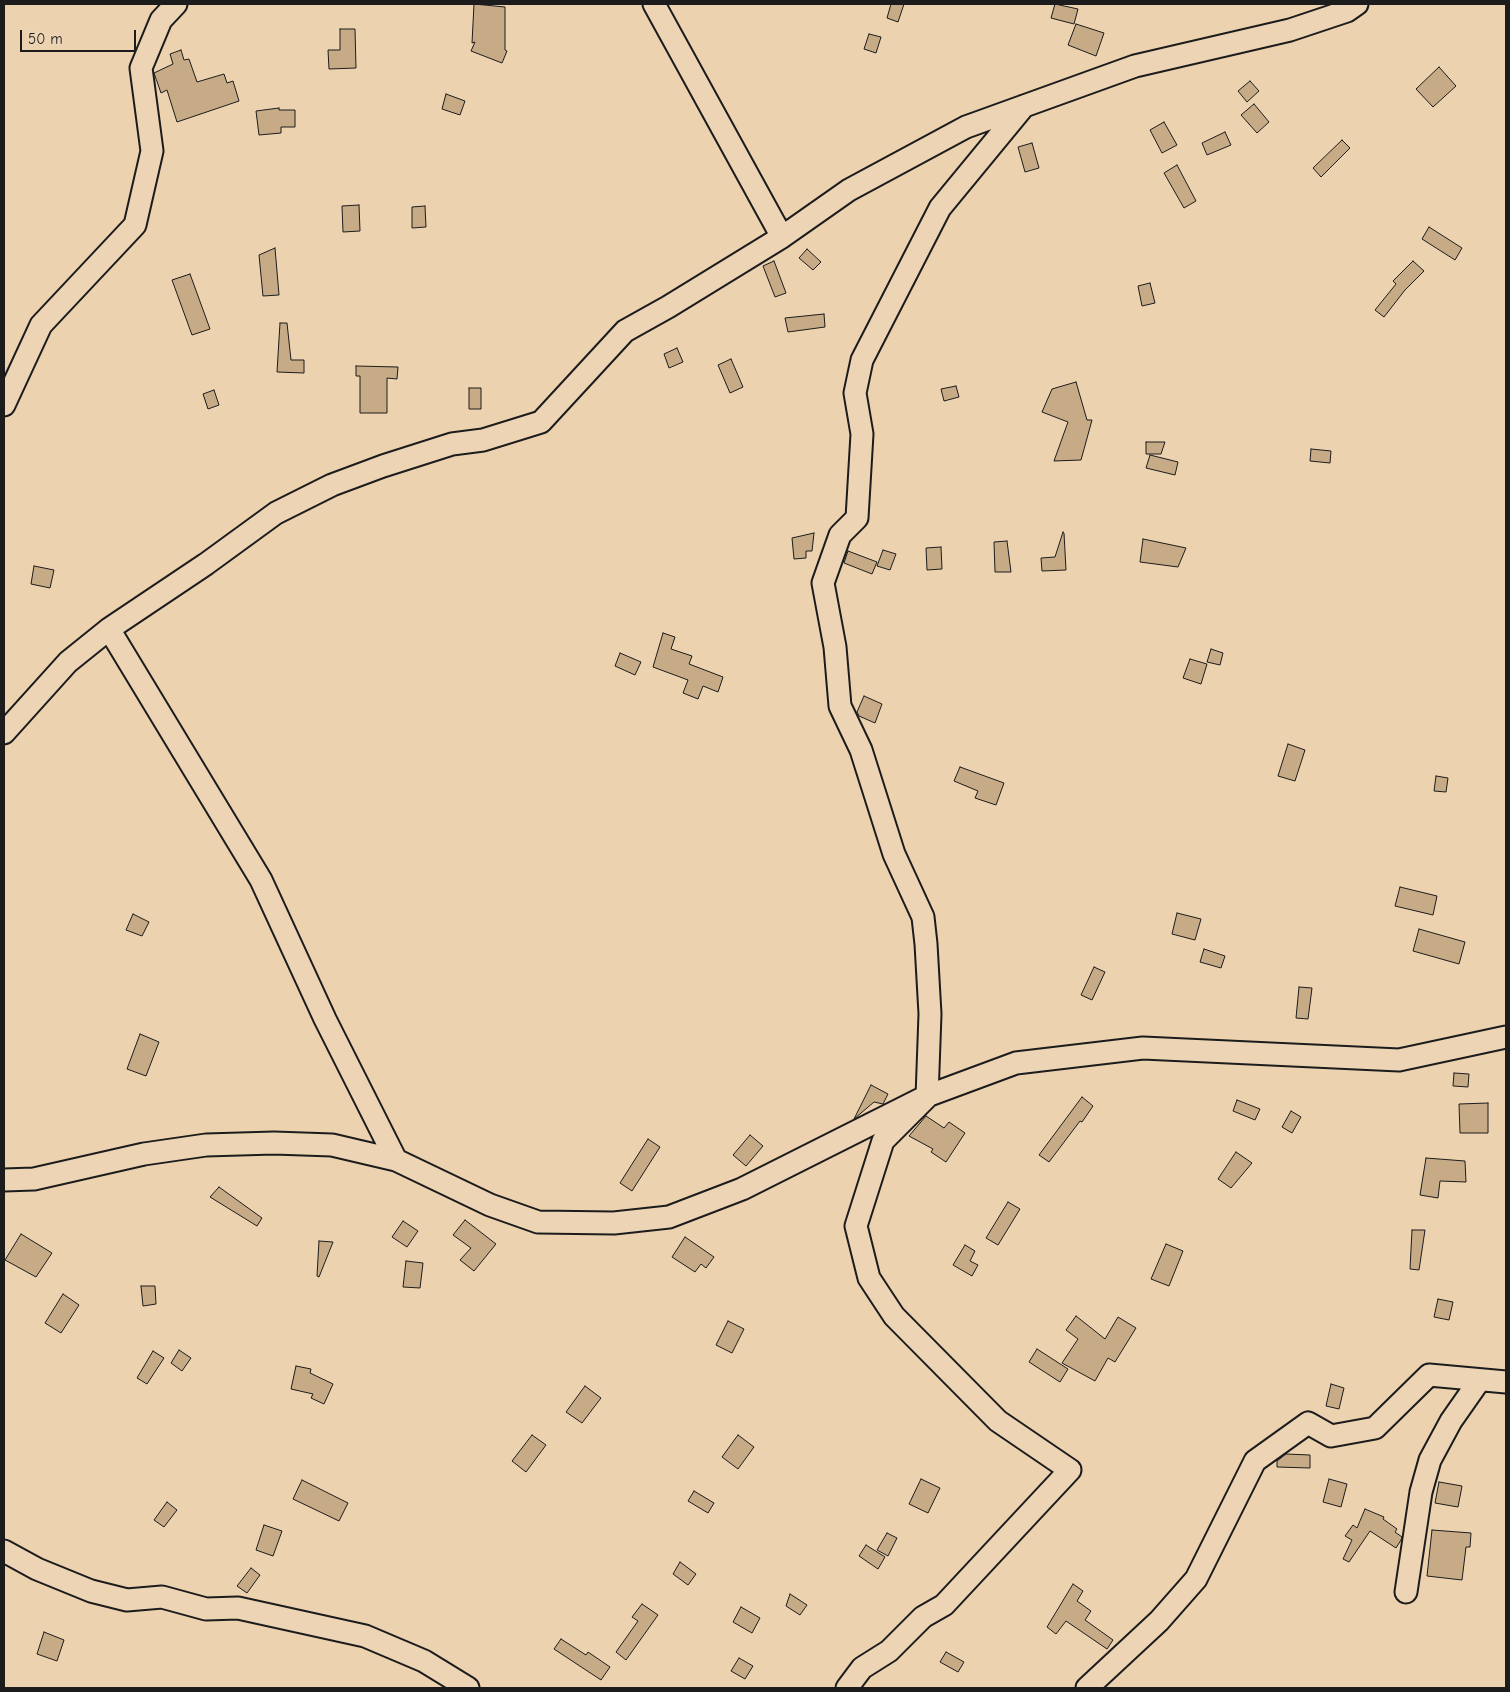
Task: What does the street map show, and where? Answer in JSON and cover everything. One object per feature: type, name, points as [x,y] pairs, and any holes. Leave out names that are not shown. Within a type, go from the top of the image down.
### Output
[{"type":"street","points":[[4,405],[41,325],[135,225],[152,151],[141,68],[161,20],[176,4]]},
{"type":"street","points":[[654,4],[782,237]]},
{"type":"street","points":[[4,733],[68,662],[109,629],[276,514],[332,486],[452,444],[482,440],[541,422],[625,331],[668,308],[782,237],[849,190],[966,128],[1024,106],[1134,66],[1290,30],[1346,11],[1357,4]]},
{"type":"street","points":[[847,1688],[862,1668],[889,1651],[923,1617],[944,1605],[1070,1470],[998,1421],[894,1316],[869,1278],[856,1226],[883,1141],[927,1097],[930,1014],[923,917],[894,854],[861,750],[840,706],[835,647],[823,583],[840,535],[857,518],[862,434],[855,393],[862,360],[940,208],[1024,106]]},
{"type":"street","points":[[109,629],[261,880],[325,1019],[396,1160]]},
{"type":"street","points":[[4,1180],[34,1178],[144,1154],[206,1145],[274,1143],[332,1145],[396,1160],[490,1205],[538,1222],[614,1224],[669,1217],[742,1189],[927,1097],[1016,1063],[1143,1048],[1399,1060],[1506,1037]]},
{"type":"street","points":[[1087,1688],[1159,1621],[1196,1579],[1256,1461],[1308,1423],[1331,1436],[1375,1428],[1429,1375],[1506,1382]]},
{"type":"street","points":[[1406,1592],[1421,1492],[1430,1460],[1451,1421],[1479,1381]]},
{"type":"street","points":[[4,1551],[37,1569],[91,1591],[127,1600],[162,1597],[206,1610],[238,1608],[365,1636],[424,1661],[468,1688]]},
{"type":"building","points":[[474,4],[505,7],[505,50],[507,51],[502,63],[471,51],[475,42],[472,43]]},
{"type":"building","points":[[891,4],[904,4],[898,22],[887,18]]},
{"type":"building","points":[[1055,4],[1078,9],[1074,24],[1051,18]]},
{"type":"building","points":[[1076,24],[1104,33],[1096,56],[1068,45]]},
{"type":"building","points":[[340,29],[355,29],[356,68],[329,69],[328,50],[340,50]]},
{"type":"building","points":[[869,34],[881,37],[876,53],[864,49]]},
{"type":"building","points":[[181,50],[184,60],[189,59],[197,82],[224,74],[227,83],[233,81],[239,101],[177,122],[167,90],[161,93],[154,73],[173,64],[170,54]]},
{"type":"building","points":[[1439,67],[1456,86],[1433,107],[1416,89]]},
{"type":"building","points":[[1250,81],[1259,91],[1247,102],[1238,91]]},
{"type":"building","points":[[446,94],[465,101],[460,115],[442,109]]},
{"type":"building","points":[[1254,104],[1269,122],[1257,133],[1241,115]]},
{"type":"building","points":[[279,108],[279,110],[295,110],[295,127],[281,127],[281,133],[259,135],[256,111]]},
{"type":"building","points":[[1164,122],[1177,145],[1162,153],[1150,130]]},
{"type":"building","points":[[1225,132],[1231,145],[1207,155],[1202,143]]},
{"type":"building","points":[[1342,140],[1350,148],[1321,177],[1313,168]]},
{"type":"building","points":[[1032,143],[1039,168],[1025,172],[1018,147]]},
{"type":"building","points":[[1177,165],[1196,201],[1184,208],[1164,173]]},
{"type":"building","points":[[359,205],[360,231],[343,232],[342,206]]},
{"type":"building","points":[[425,206],[426,227],[412,228],[412,207]]},
{"type":"building","points":[[1429,227],[1462,248],[1455,260],[1422,239]]},
{"type":"building","points":[[275,248],[279,295],[263,296],[259,255]]},
{"type":"building","points":[[807,249],[821,262],[813,270],[799,258]]},
{"type":"building","points":[[774,261],[786,293],[775,297],[763,266]]},
{"type":"building","points":[[1413,261],[1424,271],[1405,290],[1384,317],[1375,310],[1396,284],[1393,281]]},
{"type":"building","points":[[190,274],[210,329],[192,335],[172,280]]},
{"type":"building","points":[[1150,283],[1155,303],[1142,306],[1138,286]]},
{"type":"building","points":[[824,314],[825,327],[788,332],[785,318]]},
{"type":"building","points":[[280,323],[287,323],[291,360],[304,360],[304,373],[277,372]]},
{"type":"building","points":[[677,348],[683,362],[669,368],[664,354]]},
{"type":"building","points":[[731,359],[743,387],[730,393],[718,365]]},
{"type":"building","points":[[356,366],[398,367],[397,379],[387,378],[387,413],[360,413],[360,376],[356,376]]},
{"type":"building","points":[[1076,382],[1087,420],[1092,420],[1081,460],[1054,461],[1068,422],[1042,412],[1052,389]]},
{"type":"building","points":[[956,386],[959,397],[944,401],[941,389]]},
{"type":"building","points":[[469,388],[481,388],[481,409],[469,409]]},
{"type":"building","points":[[214,390],[219,405],[208,409],[203,394]]},
{"type":"building","points":[[1146,442],[1165,442],[1161,454],[1146,454]]},
{"type":"building","points":[[1311,449],[1331,451],[1330,463],[1310,461]]},
{"type":"building","points":[[1150,455],[1178,462],[1175,475],[1146,468]]},
{"type":"building","points":[[1063,532],[1066,570],[1042,571],[1041,558],[1055,557]]},
{"type":"building","points":[[814,533],[812,551],[806,551],[806,558],[794,559],[792,538]]},
{"type":"building","points":[[1143,539],[1186,548],[1178,567],[1140,562]]},
{"type":"building","points":[[1007,541],[1011,572],[995,572],[994,542]]},
{"type":"building","points":[[941,547],[942,569],[927,570],[926,548]]},
{"type":"building","points":[[883,550],[896,554],[890,570],[877,566]]},
{"type":"building","points":[[848,551],[877,562],[872,574],[844,563]]},
{"type":"building","points":[[34,566],[54,570],[50,588],[31,584]]},
{"type":"building","points":[[663,633],[675,637],[671,649],[692,656],[689,664],[723,677],[718,692],[703,686],[698,699],[683,693],[688,680],[653,667]]},
{"type":"building","points":[[1211,649],[1223,653],[1220,665],[1207,662]]},
{"type":"building","points":[[620,653],[641,662],[635,675],[615,666]]},
{"type":"building","points":[[1190,659],[1207,664],[1201,684],[1183,678]]},
{"type":"building","points":[[864,696],[882,704],[875,723],[859,716],[857,712]]},
{"type":"building","points":[[1288,744],[1305,750],[1295,781],[1278,776]]},
{"type":"building","points":[[960,767],[1004,783],[996,805],[975,798],[978,791],[954,781]]},
{"type":"building","points":[[1436,776],[1448,778],[1446,792],[1434,791]]},
{"type":"building","points":[[1400,887],[1437,896],[1433,915],[1395,906]]},
{"type":"building","points":[[1177,913],[1201,919],[1195,940],[1172,934]]},
{"type":"building","points":[[133,914],[149,922],[142,936],[126,930]]},
{"type":"building","points":[[1419,929],[1465,942],[1459,964],[1413,951]]},
{"type":"building","points":[[1204,949],[1225,956],[1221,968],[1200,962]]},
{"type":"building","points":[[1094,967],[1105,972],[1092,1000],[1081,995]]},
{"type":"building","points":[[1299,987],[1312,988],[1308,1019],[1296,1018]]},
{"type":"building","points":[[140,1034],[159,1042],[146,1076],[127,1069]]},
{"type":"building","points":[[1454,1073],[1469,1074],[1468,1087],[1453,1086]]},
{"type":"building","points":[[871,1085],[888,1094],[883,1104],[874,1102],[854,1119]]},
{"type":"building","points":[[1082,1097],[1093,1106],[1049,1162],[1039,1155]]},
{"type":"building","points":[[1237,1100],[1260,1109],[1255,1120],[1233,1111]]},
{"type":"building","points":[[1488,1103],[1488,1133],[1460,1133],[1459,1104]]},
{"type":"building","points":[[1291,1111],[1301,1117],[1292,1133],[1282,1127]]},
{"type":"building","points":[[926,1116],[944,1128],[949,1122],[965,1133],[946,1162],[931,1152],[933,1149],[909,1136]]},
{"type":"building","points":[[750,1135],[763,1146],[746,1166],[733,1155]]},
{"type":"building","points":[[648,1139],[660,1147],[632,1191],[620,1183]]},
{"type":"building","points":[[1236,1152],[1252,1163],[1231,1188],[1218,1179]]},
{"type":"building","points":[[1426,1158],[1465,1161],[1466,1182],[1440,1181],[1438,1198],[1420,1195]]},
{"type":"building","points":[[219,1187],[262,1218],[257,1226],[210,1197]]},
{"type":"building","points":[[1008,1202],[1020,1209],[998,1245],[986,1238]]},
{"type":"building","points":[[465,1220],[496,1244],[474,1271],[460,1260],[471,1248],[453,1235]]},
{"type":"building","points":[[403,1221],[418,1231],[407,1247],[392,1237]]},
{"type":"building","points":[[1412,1230],[1425,1230],[1419,1270],[1410,1269]]},
{"type":"building","points":[[21,1234],[52,1253],[36,1277],[5,1260]]},
{"type":"building","points":[[685,1237],[714,1257],[706,1268],[701,1264],[695,1272],[672,1257]]},
{"type":"building","points":[[319,1241],[333,1242],[319,1277],[317,1276]]},
{"type":"building","points":[[1166,1244],[1183,1251],[1169,1286],[1151,1279]]},
{"type":"building","points":[[965,1245],[975,1251],[970,1261],[978,1265],[972,1276],[953,1265]]},
{"type":"building","points":[[406,1261],[423,1263],[420,1288],[403,1287]]},
{"type":"building","points":[[141,1286],[155,1286],[156,1304],[143,1306]]},
{"type":"building","points":[[63,1294],[79,1305],[61,1333],[45,1323]]},
{"type":"building","points":[[1438,1299],[1453,1302],[1449,1320],[1434,1317]]},
{"type":"building","points":[[1076,1316],[1105,1339],[1118,1317],[1136,1328],[1115,1362],[1108,1358],[1095,1381],[1062,1363],[1078,1339],[1066,1330]]},
{"type":"building","points":[[728,1321],[744,1329],[732,1353],[716,1345]]},
{"type":"building","points":[[1037,1349],[1068,1369],[1060,1382],[1029,1362]]},
{"type":"building","points":[[179,1350],[191,1358],[182,1371],[171,1363]]},
{"type":"building","points":[[153,1351],[164,1358],[147,1384],[137,1378]]},
{"type":"building","points":[[296,1366],[311,1369],[310,1373],[333,1384],[324,1404],[311,1398],[313,1394],[291,1389]]},
{"type":"building","points":[[1331,1384],[1344,1388],[1339,1409],[1326,1406]]},
{"type":"building","points":[[585,1386],[601,1398],[582,1423],[566,1412]]},
{"type":"building","points":[[532,1435],[546,1445],[526,1472],[512,1461]]},
{"type":"building","points":[[738,1435],[754,1447],[738,1469],[722,1457]]},
{"type":"building","points":[[1286,1454],[1310,1455],[1310,1468],[1277,1467],[1277,1461]]},
{"type":"building","points":[[921,1479],[940,1488],[928,1513],[909,1504]]},
{"type":"building","points":[[1329,1479],[1347,1484],[1341,1507],[1323,1502]]},
{"type":"building","points":[[302,1480],[348,1503],[339,1521],[293,1499]]},
{"type":"building","points":[[1439,1482],[1462,1486],[1458,1507],[1435,1503]]},
{"type":"building","points":[[694,1491],[714,1503],[708,1513],[688,1501]]},
{"type":"building","points":[[167,1502],[177,1510],[164,1527],[154,1520]]},
{"type":"building","points":[[1365,1509],[1384,1517],[1383,1519],[1397,1529],[1395,1532],[1402,1537],[1396,1548],[1370,1531],[1349,1562],[1343,1559],[1352,1540],[1345,1536],[1353,1525],[1357,1528]]},
{"type":"building","points":[[264,1525],[282,1531],[273,1556],[256,1550]]},
{"type":"building","points":[[1432,1530],[1471,1533],[1470,1547],[1466,1547],[1462,1580],[1427,1576]]},
{"type":"building","points":[[887,1533],[897,1538],[888,1556],[877,1550]]},
{"type":"building","points":[[866,1545],[885,1557],[878,1569],[859,1556]]},
{"type":"building","points":[[680,1562],[696,1574],[688,1585],[673,1574]]},
{"type":"building","points":[[251,1568],[260,1575],[247,1593],[237,1586]]},
{"type":"building","points":[[1073,1584],[1083,1591],[1077,1601],[1091,1611],[1085,1620],[1113,1640],[1107,1649],[1066,1621],[1056,1634],[1047,1627]]},
{"type":"building","points":[[790,1594],[807,1605],[800,1615],[786,1606]]},
{"type":"building","points":[[642,1604],[658,1615],[626,1660],[616,1652],[638,1621],[632,1617]]},
{"type":"building","points":[[741,1607],[760,1618],[752,1633],[733,1622]]},
{"type":"building","points":[[44,1632],[64,1640],[57,1661],[37,1654]]},
{"type":"building","points":[[561,1639],[586,1655],[588,1652],[610,1667],[601,1680],[554,1649]]},
{"type":"building","points":[[946,1652],[964,1662],[958,1672],[940,1662]]},
{"type":"building","points":[[739,1658],[753,1666],[745,1679],[731,1671]]}]
